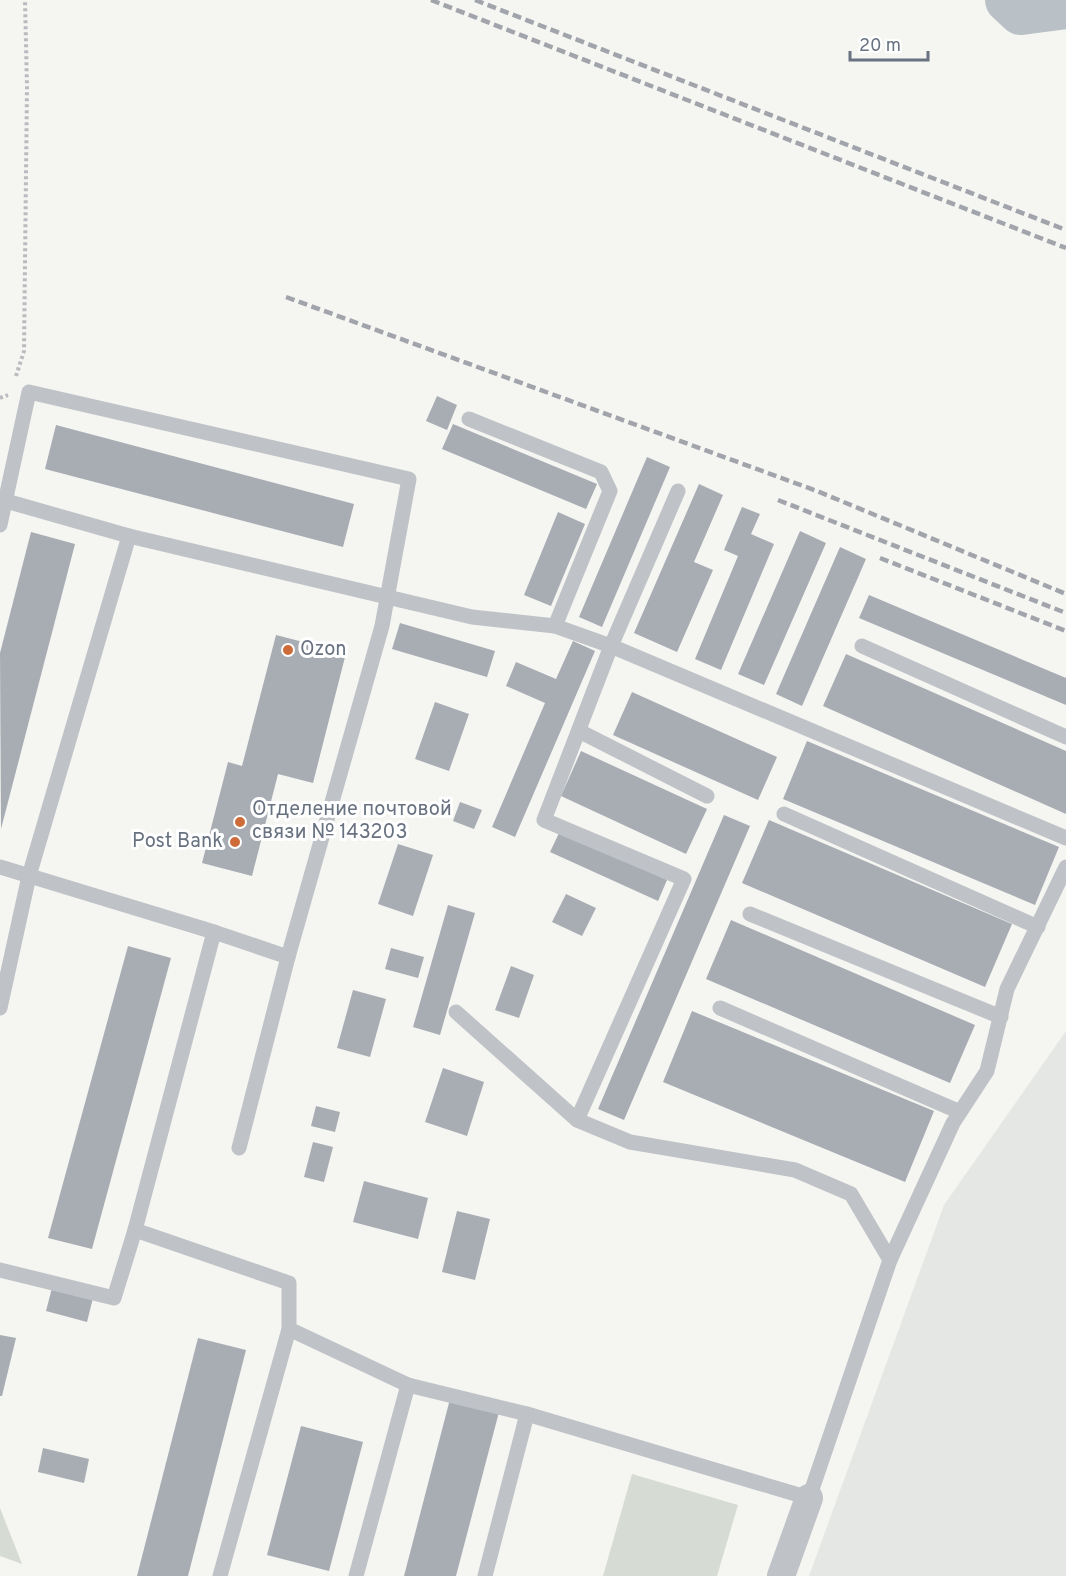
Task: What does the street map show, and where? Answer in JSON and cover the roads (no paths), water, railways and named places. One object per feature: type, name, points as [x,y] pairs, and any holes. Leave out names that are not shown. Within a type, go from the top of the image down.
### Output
[{"type":"street","points":[[781,1576],[809,1498]]},
{"type":"lane","points":[[0,525],[29,392],[409,479],[382,626],[288,957],[239,1148]]},
{"type":"lane","points":[[469,419],[601,472],[610,491],[555,626]]},
{"type":"lane","points":[[577,1120],[684,879],[544,820],[611,646],[678,491]]},
{"type":"lane","points":[[6,501],[129,536],[472,618],[555,626],[611,646],[1066,838]]},
{"type":"lane","points":[[0,1008],[29,876],[129,536]]},
{"type":"lane","points":[[862,646],[1066,737]]},
{"type":"lane","points":[[579,731],[707,795]]},
{"type":"lane","points":[[784,814],[1038,927]]},
{"type":"lane","points":[[0,867],[288,957]]},
{"type":"lane","points":[[289,1329],[408,1385],[527,1414],[809,1498],[890,1260],[953,1123],[987,1071],[1007,989],[1066,867]]},
{"type":"lane","points":[[750,914],[1000,1017]]},
{"type":"lane","points":[[0,1270],[114,1298],[135,1230],[214,932]]},
{"type":"lane","points":[[720,1008],[960,1112]]},
{"type":"lane","points":[[456,1012],[577,1120],[630,1142],[795,1170],[851,1194],[890,1260]]},
{"type":"lane","points":[[135,1230],[289,1283],[289,1329],[220,1576]]},
{"type":"lane","points":[[356,1576],[408,1385]]},
{"type":"lane","points":[[485,1576],[527,1414]]},
{"type":"waterway","points":[[1008,0],[1021,12],[1066,6]]},
{"type":"railway","points":[[431,0],[1066,248]]},
{"type":"railway","points":[[475,0],[1066,230]]},
{"type":"railway","points":[[286,297],[817,491],[1066,594]]},
{"type":"railway","points":[[778,500],[1066,613]]},
{"type":"railway","points":[[880,558],[1066,631]]},
{"type":"place","name":"Ozon","points":[[288,650]]},
{"type":"place","name":"Отделение почтовой связи № 143203","points":[[240,822]]},
{"type":"place","name":"Post Bank","points":[[235,842]]}]
